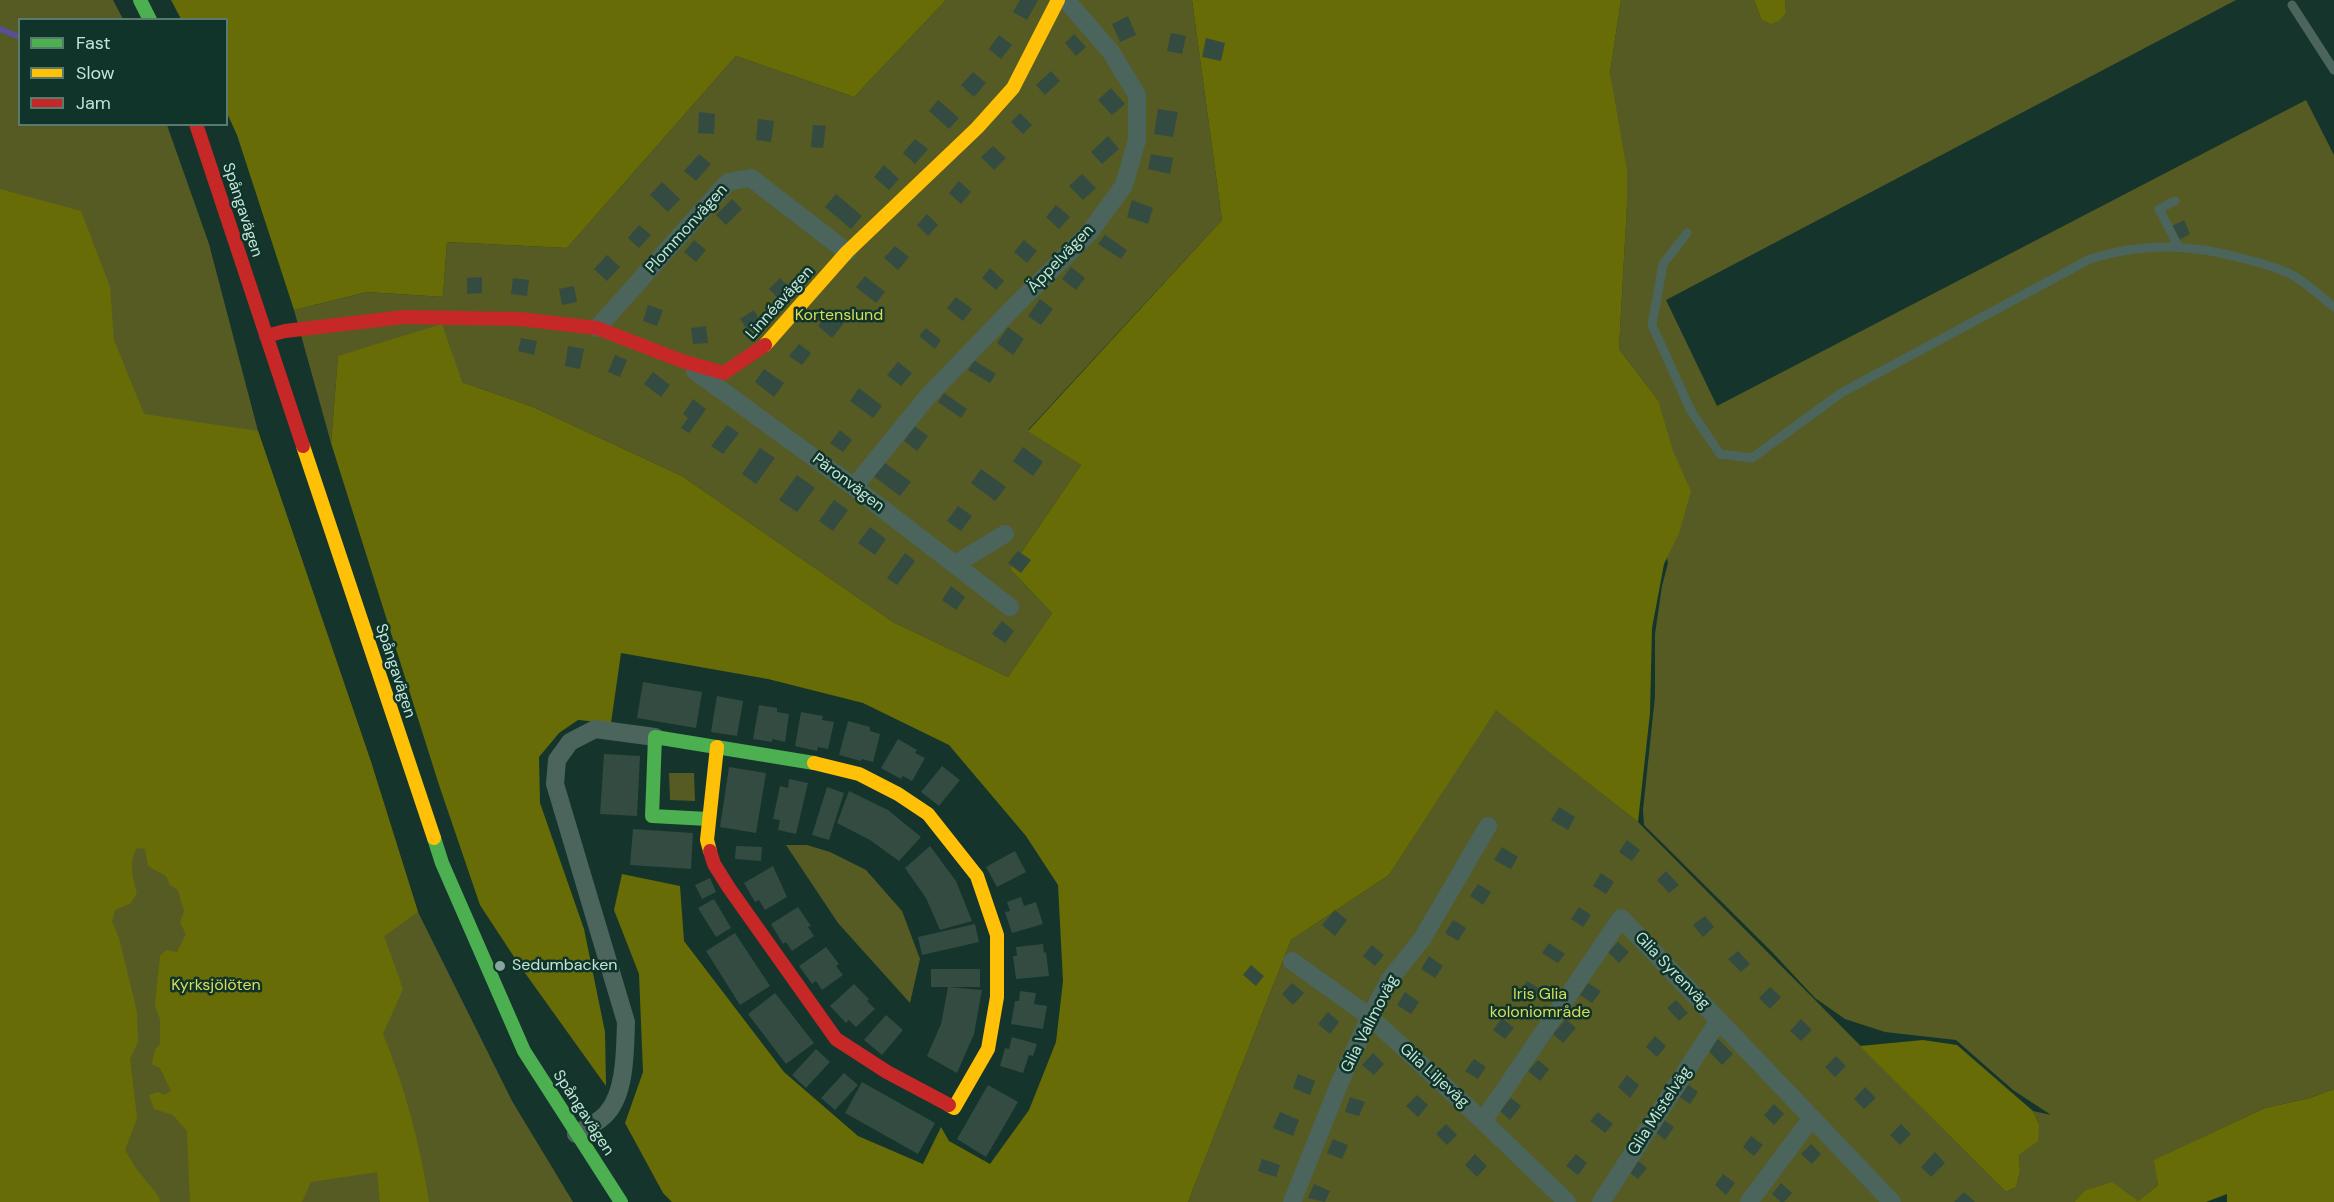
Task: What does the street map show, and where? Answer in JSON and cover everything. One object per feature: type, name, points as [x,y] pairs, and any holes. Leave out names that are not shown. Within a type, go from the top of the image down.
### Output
[{"type":"street","points":[[140,0],[149,18]]},
{"type":"street","name":"Linnéavägen","points":[[266,336],[404,317],[519,319],[597,328],[682,361],[724,373],[761,350],[847,252],[977,128],[1013,88],[1058,0]]},
{"type":"street","name":"Äppelvägen","points":[[854,487],[928,396],[1090,232],[1124,185],[1137,140],[1137,94],[1112,52],[1066,0]]},
{"type":"street","name":"Spångavägen","points":[[197,126],[442,863],[524,1051],[621,1202]]},
{"type":"street","name":"Plommonvägen","points":[[597,328],[728,182],[751,178],[847,252]]},
{"type":"street","name":"Päronvägen","points":[[682,361],[854,487],[1010,607]]},
{"type":"street","points":[[955,564],[1005,534]]},
{"type":"street","points":[[576,1134],[607,1114],[616,1096],[625,1062],[626,1022],[555,784],[557,760],[570,742],[595,729],[655,737],[817,763],[860,774],[898,794],[928,814],[976,876],[997,935],[998,998],[988,1049],[954,1108],[887,1072],[836,1039],[768,945],[714,864],[707,840],[717,747]]},
{"type":"street","points":[[655,737],[652,816],[708,819]]},
{"type":"street","name":"Glia Vallmoväg","points":[[1292,1202],[1340,1082],[1370,1017],[1390,979],[1422,939],[1488,825]]},
{"type":"street","name":"Glia Syrenväg","points":[[1484,1121],[1621,918],[1892,1202]]},
{"type":"street","name":"Glia Liljeväg","points":[[1292,961],[1370,1017],[1484,1121],[1567,1202]]},
{"type":"street","name":"Glia Mistelväg","points":[[1601,1202],[1719,1020]]},
{"type":"street","points":[[1749,1202],[1811,1119]]},
{"type":"lane","points":[[2292,5],[2334,70]]},
{"type":"lane","points":[[2175,201],[2159,209],[2178,246]]},
{"type":"lane","points":[[1687,233],[1663,264],[1652,325],[1690,411],[1720,454],[1752,458],[1841,393],[2090,259],[2112,252],[2178,246],[2227,254],[2261,263],[2294,276],[2334,307]]},
{"type":"green space","name":"Kyrksjölöten","points":[[0,0],[113,0],[122,18],[18,18],[18,126],[167,126],[209,244],[258,431],[371,762],[418,912],[512,1101],[573,1202],[0,1202]]},
{"type":"green space","points":[[171,0],[946,0],[854,97],[736,56],[567,248],[447,242],[443,297],[367,292],[294,310],[237,135],[228,115],[228,18],[180,18]]},
{"type":"green space","name":"Kortenslund","points":[[946,0],[1192,0],[1222,220],[1028,430],[1081,465],[1010,569],[1052,613],[1008,677],[893,622],[682,476],[533,407],[462,382],[338,356],[331,443],[294,310],[367,292],[443,297],[447,242],[567,248],[736,56],[854,97]]},
{"type":"green space","points":[[1192,0],[1621,0],[1610,73],[1627,171],[1619,349],[1658,400],[1673,451],[1691,491],[1679,533],[1664,564],[1652,628],[1650,713],[1638,822],[1496,710],[1389,875],[1291,940],[1188,1202],[672,1202],[663,1193],[625,1123],[643,1072],[639,974],[614,910],[622,874],[680,886],[684,941],[784,1072],[858,1136],[923,1164],[941,1127],[949,1141],[990,1164],[1029,1110],[1056,1042],[1063,981],[1058,885],[1026,836],[949,745],[863,703],[768,679],[621,653],[611,723],[578,720],[559,733],[539,757],[540,803],[584,929],[605,1032],[606,1086],[520,966],[480,905],[439,785],[331,443],[338,356],[442,324],[462,382],[533,407],[682,476],[893,622],[1008,677],[1052,613],[1010,569],[1081,465],[1028,431],[1222,220]]},
{"type":"green space","name":"Iris Glia koloniområde","points":[[1621,0],[1754,0],[1761,19],[1786,12],[1785,0],[2236,0],[1666,300],[1717,406],[2306,100],[2334,155],[2334,1089],[2310,1098],[2265,1108],[2155,1160],[2158,1185],[2138,1201],[2084,1191],[2074,1202],[1188,1202],[1291,940],[1389,875],[1496,709],[1638,822],[2006,1192],[2016,1187],[2020,1172],[2019,1155],[2039,1124],[2033,1111],[2051,1115],[2013,1090],[1956,1040],[1885,1032],[1845,1019],[1815,998],[1644,825],[1643,810],[1655,696],[1655,634],[1668,563],[1663,539],[1658,400],[1619,349],[1627,205],[1610,73]]},
{"type":"green space","points":[[1754,0],[1785,0],[1786,12],[1780,20],[1771,24],[1761,19]]},
{"type":"green space","name":"Kyrksjölöten","points":[[0,189],[81,211],[110,287],[114,340],[144,414],[258,431],[371,762],[418,912],[384,936],[403,989],[383,1034],[411,1116],[429,1202],[380,1202],[377,1172],[311,1182],[302,1202],[190,1202],[187,1131],[173,1115],[154,1109],[149,1095],[158,1092],[165,1095],[171,1091],[160,1068],[152,1064],[155,1050],[160,1044],[160,1019],[155,1005],[160,956],[166,950],[177,952],[186,934],[180,923],[184,911],[178,890],[170,885],[166,876],[148,866],[145,849],[137,848],[132,864],[137,893],[130,904],[115,910],[112,922],[119,938],[137,1012],[138,1042],[130,1059],[137,1118],[125,1150],[135,1167],[159,1197],[160,1202],[0,1202]]},
{"type":"green space","points":[[669,773],[694,773],[695,801],[670,800]]},
{"type":"green space","points":[[786,845],[807,845],[830,852],[866,870],[902,911],[920,959],[910,1003],[838,923]]},
{"type":"green space","points":[[1923,1040],[1957,1045],[2033,1111],[2039,1124],[2038,1141],[2019,1155],[2020,1172],[2016,1187],[2006,1192],[1860,1046]]},
{"type":"green space","points":[[2334,1089],[2334,1202],[2227,1202],[2227,1194],[2206,1202],[2074,1202],[2084,1191],[2112,1182],[2138,1201],[2158,1185],[2154,1160],[2265,1108],[2310,1098]]},
{"type":"building","points":[[1020,0],[1038,0],[1027,20],[1013,12]]},
{"type":"building","points":[[1128,16],[1136,35],[1120,42],[1112,24]]},
{"type":"building","points":[[1171,33],[1186,36],[1182,54],[1167,51]]},
{"type":"building","points":[[1074,34],[1086,47],[1076,56],[1065,43]]},
{"type":"building","points":[[999,35],[1012,45],[1001,59],[989,49]]},
{"type":"building","points":[[1206,38],[1225,43],[1221,61],[1202,57]]},
{"type":"building","points":[[1051,71],[1060,81],[1045,95],[1036,85]]},
{"type":"building","points":[[973,72],[986,83],[974,97],[961,85]]},
{"type":"building","points":[[1111,88],[1125,104],[1112,115],[1098,100]]},
{"type":"building","points":[[938,100],[959,118],[949,129],[929,111]]},
{"type":"building","points":[[1158,109],[1178,112],[1173,137],[1154,134]]},
{"type":"building","points":[[699,112],[715,114],[714,134],[698,133]]},
{"type":"building","points":[[1020,113],[1032,125],[1023,134],[1011,122]]},
{"type":"building","points":[[758,119],[774,121],[771,142],[756,140]]},
{"type":"building","points":[[813,125],[826,126],[823,148],[811,147]]},
{"type":"building","points":[[1108,136],[1119,149],[1102,164],[1091,152]]},
{"type":"building","points":[[915,139],[928,149],[915,164],[903,153]]},
{"type":"building","points":[[993,146],[1006,158],[994,170],[981,157]]},
{"type":"building","points":[[699,154],[711,164],[696,181],[684,171]]},
{"type":"building","points":[[1151,154],[1173,158],[1170,174],[1148,169]]},
{"type":"building","points":[[884,165],[899,179],[889,190],[874,177]]},
{"type":"building","points":[[1082,174],[1096,188],[1083,200],[1069,186]]},
{"type":"building","points":[[959,181],[971,192],[961,204],[949,193]]},
{"type":"building","points":[[662,182],[680,199],[668,212],[650,195]]},
{"type":"building","points":[[836,194],[862,216],[851,229],[825,207]]},
{"type":"building","points":[[732,199],[742,209],[726,225],[716,215]]},
{"type":"building","points":[[1132,200],[1153,208],[1148,224],[1127,217]]},
{"type":"building","points":[[1056,205],[1070,217],[1059,229],[1046,217]]},
{"type":"building","points":[[927,214],[938,225],[928,236],[917,225]]},
{"type":"building","points":[[2184,220],[2190,234],[2179,240],[2172,226]]},
{"type":"building","points":[[639,225],[651,235],[639,248],[628,238]]},
{"type":"building","points":[[1105,235],[1127,250],[1121,259],[1098,244]]},
{"type":"building","points":[[694,240],[706,250],[696,262],[684,252]]},
{"type":"building","points":[[1024,240],[1037,251],[1027,263],[1014,252]]},
{"type":"building","points":[[895,246],[909,257],[898,270],[884,258]]},
{"type":"building","points":[[607,255],[620,267],[607,281],[594,269]]},
{"type":"building","points":[[1071,267],[1085,278],[1076,290],[1062,279]]},
{"type":"building","points":[[990,268],[1004,281],[996,290],[982,278]]},
{"type":"building","points":[[865,276],[885,292],[876,303],[856,287]]},
{"type":"building","points":[[482,277],[482,293],[467,294],[467,278]]},
{"type":"building","points":[[513,278],[529,280],[527,296],[511,294]]},
{"type":"building","points":[[780,278],[791,289],[780,300],[769,289]]},
{"type":"building","points":[[574,286],[577,302],[562,305],[559,289]]},
{"type":"building","points":[[956,297],[972,309],[963,321],[947,308]]},
{"type":"building","points":[[1040,299],[1053,309],[1041,325],[1028,316]]},
{"type":"building","points":[[648,305],[663,310],[657,326],[643,321]]},
{"type":"building","points":[[754,310],[761,322],[748,331],[740,319]]},
{"type":"building","points":[[830,311],[844,323],[832,338],[818,326]]},
{"type":"building","points":[[706,326],[708,343],[693,344],[691,328]]},
{"type":"building","points":[[1008,327],[1024,339],[1013,355],[997,343]]},
{"type":"building","points":[[926,328],[941,340],[935,349],[919,336]]},
{"type":"building","points":[[521,338],[537,341],[534,355],[518,351]]},
{"type":"building","points":[[799,344],[811,353],[802,365],[789,356]]},
{"type":"building","points":[[568,346],[584,349],[580,369],[565,366]]},
{"type":"building","points":[[615,355],[627,360],[620,377],[608,372]]},
{"type":"building","points":[[974,360],[996,374],[990,383],[968,370]]},
{"type":"building","points":[[898,362],[912,373],[901,386],[887,375]]},
{"type":"building","points":[[764,369],[784,383],[774,397],[755,382]]},
{"type":"building","points":[[653,372],[670,385],[661,397],[644,384]]},
{"type":"building","points":[[859,388],[882,406],[873,418],[850,401]]},
{"type":"building","points":[[944,393],[967,409],[961,418],[938,402]]},
{"type":"building","points":[[693,399],[706,409],[689,433],[681,428],[688,418],[683,414]]},
{"type":"building","points":[[727,425],[739,433],[723,454],[711,446]]},
{"type":"building","points":[[914,426],[928,436],[917,451],[904,441]]},
{"type":"building","points":[[840,430],[852,440],[843,452],[830,443]]},
{"type":"building","points":[[1023,447],[1043,462],[1033,476],[1013,461]]},
{"type":"building","points":[[760,448],[775,458],[756,484],[742,474]]},
{"type":"building","points":[[884,462],[911,482],[900,496],[873,476]]},
{"type":"building","points":[[981,469],[1006,487],[995,501],[971,483]]},
{"type":"building","points":[[797,475],[815,488],[797,512],[779,500]]},
{"type":"building","points":[[834,500],[848,510],[833,531],[819,521]]},
{"type":"building","points":[[958,506],[972,516],[961,531],[947,521]]},
{"type":"building","points":[[870,527],[886,539],[875,555],[858,543]]},
{"type":"building","points":[[1018,551],[1031,560],[1021,573],[1008,563]]},
{"type":"building","points":[[905,553],[915,561],[897,585],[887,578]]},
{"type":"building","points":[[951,586],[965,597],[956,610],[942,600]]},
{"type":"building","points":[[1002,621],[1014,631],[1005,643],[992,634]]},
{"type":"building","points":[[643,682],[702,692],[696,728],[637,718]]},
{"type":"building","points":[[717,696],[743,701],[737,736],[711,732]]},
{"type":"building","points":[[759,705],[777,708],[777,712],[789,714],[785,742],[753,739]]},
{"type":"building","points":[[801,712],[823,716],[822,720],[834,722],[828,749],[818,747],[817,751],[795,746]]},
{"type":"building","points":[[848,721],[870,727],[870,731],[880,734],[873,762],[839,755]]},
{"type":"building","points":[[898,739],[917,750],[915,753],[925,758],[912,781],[903,776],[901,779],[881,768]]},
{"type":"building","points":[[604,754],[640,756],[637,816],[600,814]]},
{"type":"building","points":[[942,766],[960,780],[939,806],[921,792]]},
{"type":"building","points":[[729,767],[766,773],[756,833],[720,827]]},
{"type":"building","points":[[789,779],[808,783],[796,834],[778,830],[780,820],[773,819],[780,786],[788,788]]},
{"type":"building","points":[[827,787],[844,793],[829,840],[812,835]]},
{"type":"building","points":[[849,791],[888,810],[921,837],[899,861],[870,840],[837,823]]},
{"type":"building","points":[[1559,807],[1575,817],[1568,830],[1551,820]]},
{"type":"building","points":[[633,829],[693,833],[691,869],[630,865]]},
{"type":"building","points":[[1627,840],[1640,850],[1632,861],[1619,852]]},
{"type":"building","points":[[736,846],[762,847],[761,861],[735,859]]},
{"type":"building","points":[[930,846],[956,881],[972,921],[940,930],[926,898],[905,868]]},
{"type":"building","points":[[1502,847],[1518,857],[1511,869],[1494,860]]},
{"type":"building","points":[[1015,851],[1026,872],[997,887],[986,867]]},
{"type":"building","points":[[773,866],[787,897],[765,910],[759,900],[755,902],[744,883]]},
{"type":"building","points":[[1666,871],[1679,885],[1669,893],[1657,880]]},
{"type":"building","points":[[1601,873],[1614,882],[1606,894],[1593,886]]},
{"type":"building","points":[[710,878],[716,892],[702,899],[695,885]]},
{"type":"building","points":[[1478,884],[1491,892],[1483,905],[1470,896]]},
{"type":"building","points":[[1021,897],[1024,906],[1036,902],[1043,924],[1012,933],[1005,912],[1010,911],[1007,902]]},
{"type":"building","points":[[714,899],[731,928],[716,937],[698,908]]},
{"type":"building","points":[[798,907],[811,926],[808,927],[814,936],[792,951],[786,942],[783,944],[771,924]]},
{"type":"building","points":[[1579,907],[1591,915],[1583,927],[1571,919]]},
{"type":"building","points":[[1335,910],[1347,920],[1335,936],[1322,925]]},
{"type":"building","points":[[1705,916],[1714,927],[1703,937],[1693,925]]},
{"type":"building","points":[[1453,920],[1466,928],[1458,941],[1445,933]]},
{"type":"building","points":[[975,924],[979,942],[922,955],[918,937]]},
{"type":"building","points":[[735,933],[770,986],[740,1005],[706,951]]},
{"type":"building","points":[[1618,942],[1629,952],[1619,963],[1608,952]]},
{"type":"building","points":[[1549,943],[1565,954],[1558,963],[1542,953]]},
{"type":"building","points":[[1043,944],[1049,976],[1016,979],[1013,956],[1017,956],[1016,947]]},
{"type":"building","points":[[1372,945],[1384,955],[1375,966],[1363,956]]},
{"type":"building","points":[[826,947],[839,964],[836,966],[843,975],[822,990],[816,981],[812,984],[799,966]]},
{"type":"building","points":[[1738,951],[1750,964],[1741,972],[1728,959]]},
{"type":"building","points":[[1429,956],[1443,966],[1435,978],[1421,969]]},
{"type":"building","points":[[1251,965],[1264,976],[1256,986],[1243,975]]},
{"type":"building","points":[[931,969],[980,969],[980,987],[931,987]]},
{"type":"building","points":[[1527,981],[1540,989],[1532,1002],[1519,994]]},
{"type":"building","points":[[1292,983],[1304,993],[1293,1005],[1282,994]]},
{"type":"building","points":[[1588,983],[1601,991],[1592,1003],[1580,995]]},
{"type":"building","points":[[854,984],[869,999],[867,1001],[875,1009],[856,1027],[849,1020],[846,1023],[830,1006]]},
{"type":"building","points":[[948,987],[982,990],[974,1034],[957,1073],[927,1056],[941,1024]]},
{"type":"building","points":[[1770,987],[1781,997],[1770,1009],[1759,998]]},
{"type":"building","points":[[1020,991],[1036,993],[1034,1004],[1047,1006],[1043,1029],[1011,1024],[1015,1001],[1019,1001]]},
{"type":"building","points":[[1405,992],[1419,1002],[1411,1014],[1397,1005]]},
{"type":"building","points":[[775,993],[814,1043],[786,1064],[748,1014]]},
{"type":"building","points":[[1676,1000],[1688,1013],[1679,1021],[1667,1008]]},
{"type":"building","points":[[1328,1012],[1339,1022],[1330,1034],[1318,1024]]},
{"type":"building","points":[[886,1015],[903,1030],[882,1055],[864,1040]]},
{"type":"building","points":[[1502,1018],[1514,1028],[1505,1039],[1493,1030]]},
{"type":"building","points":[[1566,1019],[1576,1028],[1563,1043],[1553,1034]]},
{"type":"building","points":[[1801,1019],[1812,1030],[1801,1041],[1790,1031]]},
{"type":"building","points":[[1655,1036],[1666,1046],[1657,1057],[1646,1047]]},
{"type":"building","points":[[1715,1036],[1733,1054],[1722,1065],[1705,1047]]},
{"type":"building","points":[[1012,1037],[1037,1044],[1033,1056],[1029,1055],[1023,1073],[1000,1066],[1005,1048],[1009,1049]]},
{"type":"building","points":[[816,1049],[830,1062],[806,1088],[792,1075]]},
{"type":"building","points":[[1373,1053],[1384,1064],[1374,1075],[1362,1065]]},
{"type":"building","points":[[1836,1056],[1846,1066],[1835,1077],[1825,1067]]},
{"type":"building","points":[[1474,1059],[1486,1067],[1478,1079],[1465,1071]]},
{"type":"building","points":[[1538,1060],[1549,1069],[1540,1081],[1528,1071]]},
{"type":"building","points":[[844,1073],[858,1085],[835,1110],[821,1098]]},
{"type":"building","points":[[1298,1074],[1315,1081],[1310,1095],[1293,1088]]},
{"type":"building","points":[[1627,1075],[1639,1085],[1630,1098],[1618,1087]]},
{"type":"building","points":[[862,1082],[935,1123],[918,1154],[845,1113]]},
{"type":"building","points":[[1686,1083],[1698,1092],[1690,1104],[1677,1095]]},
{"type":"building","points":[[988,1085],[1018,1102],[986,1157],[957,1139]]},
{"type":"building","points":[[1865,1087],[1876,1098],[1864,1109],[1854,1099]]},
{"type":"building","points":[[1417,1095],[1428,1105],[1418,1117],[1406,1106]]},
{"type":"building","points":[[1350,1097],[1365,1102],[1359,1116],[1345,1112]]},
{"type":"building","points":[[1511,1098],[1521,1106],[1510,1120],[1500,1111]]},
{"type":"building","points":[[1774,1104],[1784,1114],[1774,1125],[1764,1115]]},
{"type":"building","points":[[1280,1112],[1299,1120],[1293,1136],[1273,1128]]},
{"type":"building","points":[[1598,1112],[1613,1124],[1605,1133],[1590,1121]]},
{"type":"building","points":[[1661,1118],[1674,1127],[1665,1140],[1653,1130]]},
{"type":"building","points":[[1446,1124],[1457,1135],[1447,1145],[1436,1134]]},
{"type":"building","points":[[1901,1124],[1911,1134],[1900,1145],[1890,1135]]},
{"type":"building","points":[[1751,1136],[1763,1145],[1754,1156],[1743,1147]]},
{"type":"building","points":[[1333,1139],[1348,1145],[1342,1159],[1327,1153]]},
{"type":"building","points":[[1811,1144],[1821,1154],[1812,1164],[1801,1154]]},
{"type":"building","points":[[1935,1152],[1945,1163],[1931,1177],[1921,1167]]},
{"type":"building","points":[[1475,1154],[1487,1166],[1477,1177],[1465,1165]]},
{"type":"building","points":[[1576,1154],[1587,1163],[1578,1175],[1566,1166]]},
{"type":"building","points":[[1634,1158],[1647,1168],[1638,1179],[1625,1169]]},
{"type":"building","points":[[1262,1159],[1280,1165],[1276,1177],[1258,1171]]},
{"type":"building","points":[[1723,1174],[1735,1183],[1726,1195],[1715,1185]]},
{"type":"building","points":[[1781,1183],[1792,1193],[1784,1202],[1772,1194]]},
{"type":"building","points":[[1314,1184],[1330,1191],[1325,1202],[1308,1198]]},
{"type":"building","points":[[1964,1192],[1975,1202],[1954,1202]]},
{"type":"waterway","points":[[0,29],[18,36]]},
{"type":"traffic: fast","points":[[140,0],[149,18]]},
{"type":"traffic: fast","points":[[708,819],[652,816],[655,737],[814,763]]},
{"type":"traffic: fast","points":[[434,838],[442,863],[524,1051],[621,1202]]},
{"type":"traffic: slow","points":[[765,345],[847,252],[977,128],[1013,88],[1058,0]]},
{"type":"traffic: slow","points":[[303,446],[434,838]]},
{"type":"traffic: slow","points":[[710,851],[707,840],[717,747]]},
{"type":"traffic: slow","points":[[814,763],[859,774],[898,794],[928,814],[977,876],[997,935],[997,997],[988,1049],[954,1108],[949,1105]]},
{"type":"traffic: jam","points":[[197,126],[303,446]]},
{"type":"traffic: jam","points":[[266,336],[285,331],[404,317],[519,319],[597,328],[682,361],[724,373],[765,345]]},
{"type":"traffic: jam","points":[[710,851],[714,864],[729,888],[836,1039],[887,1072],[949,1105]]},
{"type":"place","name":"Sedumbacken","points":[[500,966]]}]
